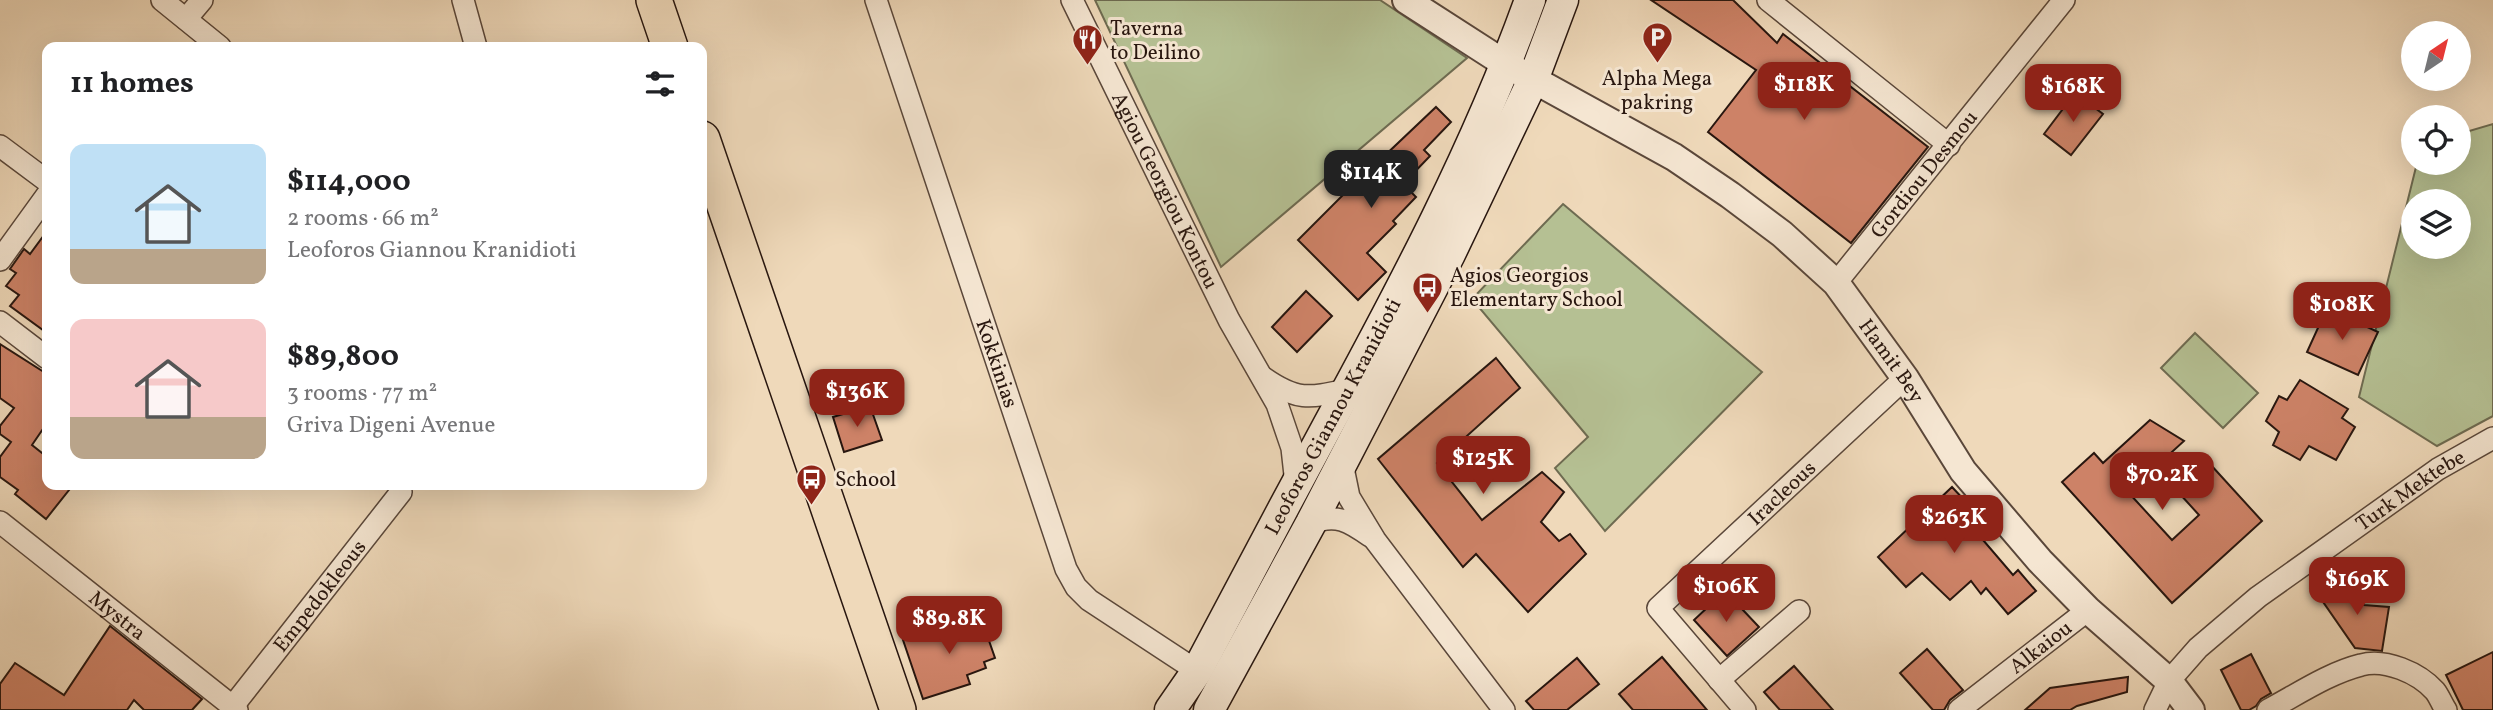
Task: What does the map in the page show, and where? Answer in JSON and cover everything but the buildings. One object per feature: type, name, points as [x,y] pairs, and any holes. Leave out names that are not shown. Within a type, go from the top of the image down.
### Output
[{"type":"highway","points":[[654,0],[668,42]]},
{"type":"highway","points":[[707,154],[898,710]]},
{"type":"main road","name":"Leoforos Giannou Kranidioti","points":[[1170,710],[1197,671],[1424,243],[1507,65],[1530,0]]},
{"type":"main road","name":"Leoforos Giannou Kranidioti","points":[[1209,710],[1311,523],[1450,254],[1533,80],[1563,0]]},
{"type":"street","points":[[162,0],[214,42]]},
{"type":"street","points":[[186,19],[202,0]]},
{"type":"street","points":[[463,0],[475,42]]},
{"type":"street","name":"Kokkinias","points":[[876,0],[1066,569],[1076,587],[1089,600],[1197,671]]},
{"type":"street","name":"Agiou Georgiou Kontou","points":[[1072,0],[1229,320],[1263,377],[1286,425],[1292,447],[1296,484]]},
{"type":"street","name":"Hamit Bey","points":[[1406,0],[1507,65],[1674,157],[1782,234],[1836,283],[1906,378],[1963,471],[2040,561],[2088,610],[2169,681],[2191,710]]},
{"type":"street","points":[[1769,0],[1949,145]]},
{"type":"street","name":"Gordiou Desmou","points":[[1836,283],[2064,0]]},
{"type":"street","points":[[0,146],[42,177]]},
{"type":"street","points":[[0,260],[42,202]]},
{"type":"street","points":[[0,322],[42,354]]},
{"type":"street","name":"Agiou Georgiou Kontou","points":[[1263,377],[1285,393],[1300,396],[1313,397],[1347,390]]},
{"type":"street","name":"Iracleous","points":[[1720,680],[1658,608],[1906,378]]},
{"type":"street","name":"Turk Mektebe","points":[[2155,710],[2169,681],[2197,648],[2258,597],[2438,469],[2493,438]]},
{"type":"street","points":[[1342,463],[1349,496],[1375,540],[1504,710]]},
{"type":"street","name":"Empedokleous","points":[[235,708],[400,490]]},
{"type":"street","points":[[1311,523],[1325,517],[1346,521],[1375,540]]},
{"type":"street","name":"Mystra","points":[[0,522],[235,708]]},
{"type":"street","name":"Alkaiou","points":[[1959,710],[2088,610]]},
{"type":"street","points":[[1745,710],[1720,680],[1799,611]]},
{"type":"street","points":[[2268,710],[2327,678],[2363,664],[2389,665],[2415,675],[2436,692],[2445,710]]},
{"type":"green space","points":[[1095,0],[1380,0],[1467,58],[1221,267]]},
{"type":"green space","points":[[2493,124],[2493,416],[2437,446],[2359,397],[2401,228],[2401,259],[2471,259],[2471,189],[2411,189],[2414,175],[2471,175],[2471,130]]},
{"type":"green space","points":[[1563,204],[1762,372],[1605,531],[1555,468],[1588,437],[1472,299]]},
{"type":"green space","points":[[2195,333],[2258,393],[2223,428],[2161,368]]},
{"type":"place","name":"Alpha Mega pakring","points":[[1657,65]]},
{"type":"place","name":"Taverna to Deilino","points":[[1087,67]]},
{"type":"place","name":"Agios Georgios Elementary School","points":[[1427,314]]},
{"type":"place","name":"School","points":[[812,506]]}]
